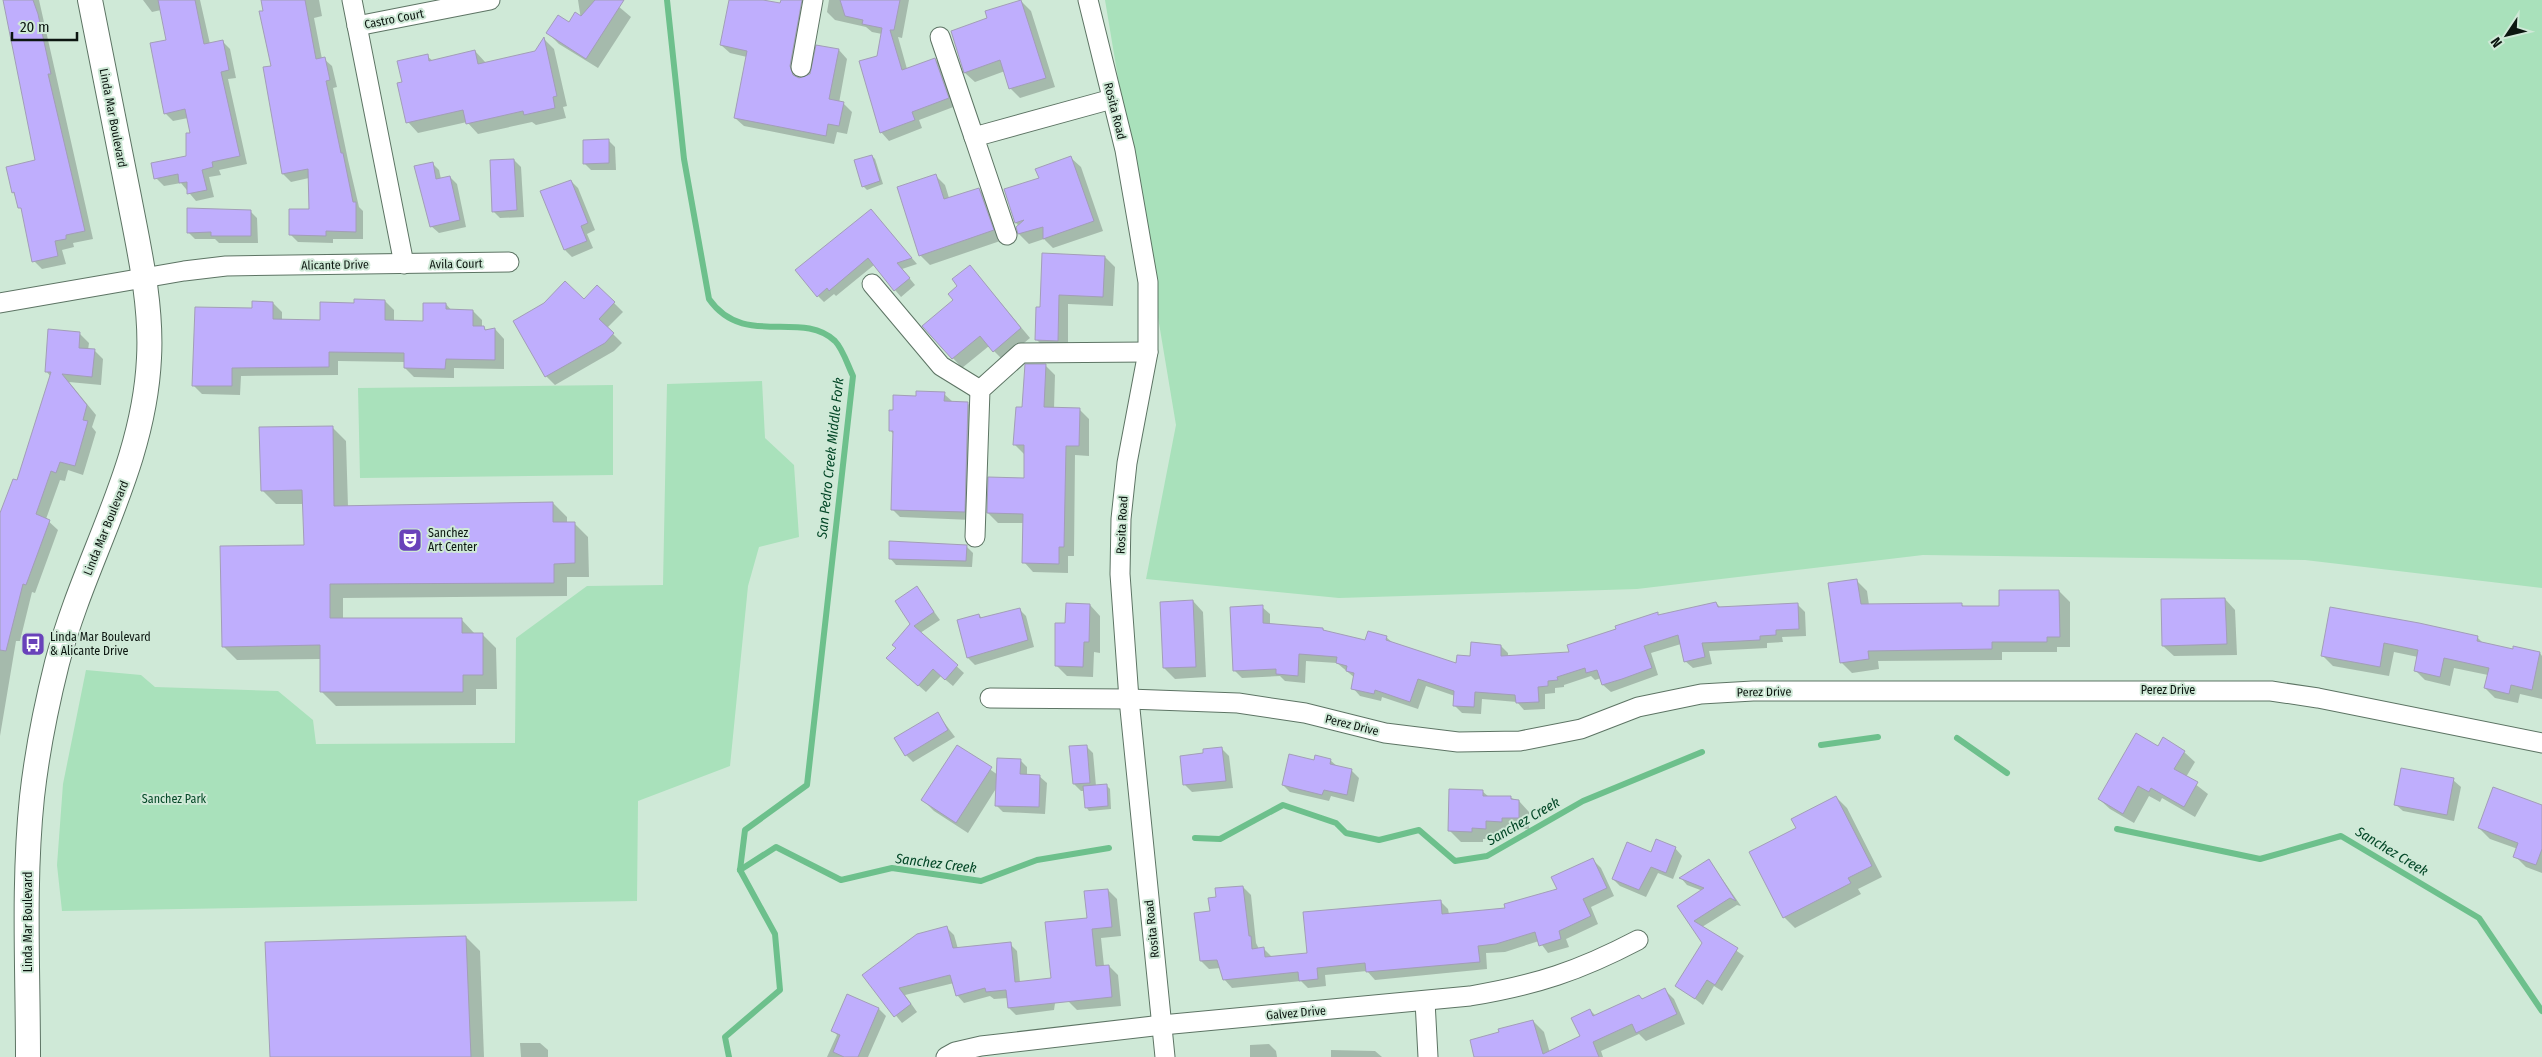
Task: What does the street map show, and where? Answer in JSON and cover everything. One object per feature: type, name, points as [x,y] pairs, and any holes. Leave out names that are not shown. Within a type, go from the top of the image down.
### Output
[{"type":"street","name":"Linda Mar Boulevard","points":[[28,1057],[27,880],[32,797],[38,754],[57,662],[71,616],[122,489],[141,423],[150,356],[143,278],[90,0]]},
{"type":"street","points":[[352,0],[404,264]]},
{"type":"street","name":"Castro Court","points":[[357,26],[490,0]]},
{"type":"street","points":[[801,67],[813,0]]},
{"type":"street","name":"Rosita Road","points":[[1088,0],[1125,150],[1148,282],[1148,352],[1127,463],[1121,519],[1120,574],[1129,699],[1165,1057]]},
{"type":"street","points":[[940,37],[1007,235]]},
{"type":"street","points":[[974,137],[1112,99]]},
{"type":"street","name":"Avila Court","points":[[404,264],[509,262]]},
{"type":"street","name":"Alicante Drive","points":[[0,303],[143,278],[226,266],[404,264]]},
{"type":"street","points":[[872,284],[940,366],[980,390]]},
{"type":"street","points":[[975,538],[980,390],[1021,353],[1148,352]]},
{"type":"street","name":"Perez Drive","points":[[990,698],[1129,699],[1238,703],[1305,713],[1385,733],[1458,742],[1520,741],[1581,729],[1638,707],[1701,694],[1753,691],[2271,691],[2318,698],[2542,744]]},
{"type":"street","name":"Galvez Drive","points":[[946,1057],[955,1052],[981,1046],[1162,1025],[1425,1001],[1516,989],[1559,977],[1601,959],[1638,940]]},
{"type":"street","points":[[1425,1001],[1428,1057]]},
{"type":"green space","points":[[1105,0],[2542,0],[2542,588],[2305,560],[1923,555],[1637,589],[1339,598],[1146,579],[1176,425]]},
{"type":"green space","name":"Sanchez Park","points":[[762,381],[765,438],[794,465],[799,537],[759,547],[748,586],[730,766],[638,801],[637,901],[62,911],[57,865],[63,784],[86,670],[141,675],[155,687],[278,691],[313,720],[316,744],[515,743],[516,638],[587,586],[663,585],[667,384]]},
{"type":"green space","points":[[613,385],[613,475],[360,478],[358,388]]},
{"type":"building","points":[[3,0],[33,0],[38,14],[51,74],[48,74],[85,231],[66,235],[66,239],[55,241],[58,256],[32,262],[21,208],[18,208],[14,192],[12,193],[6,167],[35,160]]},
{"type":"building","points":[[158,0],[195,0],[204,44],[223,40],[229,70],[221,72],[240,156],[212,162],[213,167],[202,170],[207,190],[187,194],[187,182],[179,183],[178,174],[154,179],[151,163],[186,156],[186,133],[190,133],[185,109],[164,114],[150,43],[166,40]]},
{"type":"building","points":[[261,0],[305,0],[316,59],[325,57],[330,80],[326,81],[341,153],[343,153],[353,202],[356,202],[356,232],[326,231],[326,236],[289,235],[289,209],[309,209],[308,169],[282,174],[263,67],[271,66],[259,11],[263,11]]},
{"type":"building","points":[[595,0],[624,0],[586,59],[546,33],[558,15],[569,22],[575,12],[581,16]]},
{"type":"building","points":[[729,0],[763,0],[780,3],[781,0],[802,0],[790,66],[793,75],[799,78],[810,74],[816,45],[839,49],[829,99],[844,102],[839,126],[828,124],[826,136],[734,118],[747,51],[720,45]]},
{"type":"building","points":[[840,0],[900,0],[894,30],[890,30],[902,70],[935,58],[949,98],[912,112],[915,120],[880,133],[859,61],[877,56],[882,28],[862,24],[863,20],[845,16]]},
{"type":"building","points":[[1021,0],[1046,78],[1009,89],[1000,60],[964,73],[951,31],[987,18],[985,11]]},
{"type":"building","points":[[544,37],[557,96],[553,97],[555,108],[524,115],[523,111],[466,124],[463,110],[406,123],[397,83],[402,82],[397,61],[428,54],[429,61],[475,50],[478,64],[535,51]]},
{"type":"building","points":[[609,139],[609,163],[583,164],[583,140]]},
{"type":"building","points":[[872,155],[880,181],[862,187],[854,160]]},
{"type":"building","points":[[1071,156],[1094,221],[1043,239],[1043,227],[1018,234],[1016,227],[1024,220],[1015,223],[1004,189],[1039,178],[1035,169]]},
{"type":"building","points":[[514,159],[517,210],[492,212],[490,160]]},
{"type":"building","points":[[433,162],[436,179],[450,176],[460,220],[430,227],[414,166]]},
{"type":"building","points":[[936,174],[944,199],[979,188],[994,230],[919,256],[897,187]]},
{"type":"building","points":[[571,180],[588,223],[581,226],[587,241],[564,250],[540,191]]},
{"type":"building","points":[[187,208],[251,210],[251,236],[211,236],[211,232],[187,233]]},
{"type":"building","points":[[871,209],[912,258],[897,263],[910,278],[894,291],[868,258],[829,291],[827,288],[817,297],[795,270]]},
{"type":"building","points":[[1042,253],[1105,256],[1103,297],[1059,295],[1058,341],[1035,340],[1036,307],[1040,307]]},
{"type":"building","points":[[970,265],[1021,328],[993,352],[980,336],[952,359],[922,326],[953,300],[948,294],[957,286],[952,279]]},
{"type":"building","points":[[565,281],[584,299],[597,285],[615,302],[599,319],[614,333],[605,343],[545,377],[513,321],[544,303]]},
{"type":"building","points":[[354,299],[385,300],[385,320],[423,321],[423,303],[446,303],[446,309],[473,310],[473,326],[484,326],[485,330],[495,328],[495,360],[446,359],[445,369],[404,368],[404,353],[329,352],[329,367],[232,368],[232,386],[192,386],[195,307],[252,308],[252,301],[273,302],[273,319],[320,320],[320,302],[354,303]]},
{"type":"building","points":[[48,329],[80,332],[79,348],[95,349],[92,377],[62,374],[87,405],[83,420],[88,421],[75,466],[60,462],[56,473],[51,471],[36,514],[50,520],[26,585],[23,584],[6,651],[0,650],[0,513],[13,479],[17,480],[51,372],[45,372]]},
{"type":"building","points":[[1025,364],[1046,364],[1044,407],[1080,408],[1079,446],[1066,446],[1064,547],[1059,547],[1059,564],[1022,563],[1023,514],[987,513],[988,477],[1024,478],[1024,445],[1013,445],[1016,407],[1022,407]]},
{"type":"building","points":[[916,391],[945,392],[944,401],[968,402],[965,512],[891,510],[893,431],[889,431],[889,410],[893,410],[893,395],[916,396]]},
{"type":"building","points":[[333,426],[334,506],[553,502],[553,522],[575,522],[575,563],[554,564],[554,583],[330,584],[330,618],[462,618],[462,633],[483,633],[483,675],[463,675],[463,692],[320,692],[320,645],[222,647],[220,546],[304,545],[302,490],[261,491],[259,427]]},
{"type":"building","points":[[889,541],[967,545],[966,561],[889,559]]},
{"type":"building","points":[[1857,579],[1861,604],[1962,603],[1962,606],[1999,606],[1999,590],[2059,590],[2060,637],[2047,637],[2047,642],[1992,642],[1992,649],[1868,651],[1869,659],[1840,663],[1828,583]]},
{"type":"building","points":[[917,586],[934,612],[914,626],[958,665],[945,680],[933,669],[918,686],[886,658],[896,648],[892,645],[910,624],[895,601]]},
{"type":"building","points":[[2225,598],[2227,644],[2162,646],[2161,599]]},
{"type":"building","points":[[1193,600],[1196,667],[1163,668],[1160,602]]},
{"type":"building","points":[[1716,602],[1718,607],[1798,603],[1799,629],[1776,630],[1776,635],[1760,636],[1760,640],[1702,643],[1705,657],[1684,662],[1678,635],[1644,646],[1652,668],[1622,679],[1602,685],[1597,670],[1586,673],[1585,668],[1557,677],[1558,680],[1548,681],[1548,686],[1538,687],[1539,702],[1516,703],[1515,695],[1475,692],[1474,707],[1453,706],[1454,691],[1418,679],[1410,702],[1375,690],[1374,694],[1351,689],[1354,673],[1346,671],[1347,666],[1336,663],[1337,657],[1299,654],[1298,676],[1276,674],[1276,669],[1233,671],[1230,607],[1263,605],[1263,623],[1323,628],[1323,630],[1365,640],[1368,631],[1387,636],[1386,640],[1456,663],[1457,655],[1470,656],[1471,642],[1501,645],[1501,656],[1569,652],[1567,645],[1616,629],[1615,626],[1658,612],[1658,615]]},
{"type":"building","points":[[1066,603],[1090,604],[1089,642],[1084,642],[1083,667],[1055,666],[1055,623],[1065,623]]},
{"type":"building","points":[[2330,607],[2419,623],[2478,636],[2477,641],[2513,649],[2513,646],[2540,652],[2532,690],[2511,685],[2509,694],[2484,688],[2489,668],[2444,658],[2440,677],[2414,671],[2418,650],[2384,643],[2380,667],[2321,656]]},
{"type":"building","points":[[1020,608],[1028,640],[967,658],[957,620],[979,614],[980,618]]},
{"type":"building","points":[[938,712],[948,730],[905,756],[894,738]]},
{"type":"building","points":[[2136,733],[2158,746],[2163,737],[2185,751],[2174,769],[2198,782],[2184,807],[2151,788],[2149,792],[2138,786],[2123,814],[2098,799]]},
{"type":"building","points":[[957,745],[992,767],[956,823],[921,800]]},
{"type":"building","points":[[1087,745],[1090,783],[1073,784],[1069,746]]},
{"type":"building","points":[[1222,747],[1226,781],[1183,785],[1180,756],[1203,753],[1203,749]]},
{"type":"building","points":[[1289,754],[1314,760],[1315,755],[1331,759],[1330,764],[1352,769],[1347,795],[1324,790],[1322,795],[1282,785]]},
{"type":"building","points":[[997,758],[1021,759],[1020,774],[1040,775],[1039,807],[995,806]]},
{"type":"building","points":[[2401,768],[2454,778],[2447,815],[2394,805]]},
{"type":"building","points":[[1107,784],[1108,806],[1085,808],[1083,786]]},
{"type":"building","points":[[2493,787],[2542,805],[2542,849],[2536,865],[2513,857],[2518,843],[2478,828]]},
{"type":"building","points":[[1449,789],[1483,790],[1483,796],[1511,796],[1511,799],[1519,800],[1519,818],[1502,818],[1502,822],[1486,821],[1486,829],[1472,828],[1472,832],[1448,831]]},
{"type":"building","points":[[1836,796],[1872,866],[1848,878],[1851,883],[1783,918],[1749,852],[1796,828],[1791,819]]},
{"type":"building","points":[[1656,839],[1676,847],[1666,873],[1651,867],[1639,890],[1612,879],[1627,842],[1651,852]]},
{"type":"building","points":[[1593,858],[1607,888],[1583,899],[1591,916],[1559,931],[1561,939],[1539,946],[1535,932],[1496,944],[1478,946],[1480,962],[1366,972],[1365,963],[1317,968],[1318,979],[1299,981],[1298,972],[1223,980],[1217,960],[1200,961],[1194,913],[1210,911],[1208,898],[1216,897],[1215,888],[1243,886],[1252,949],[1264,947],[1265,957],[1307,953],[1303,912],[1441,900],[1442,914],[1505,908],[1504,904],[1557,889],[1551,877]]},
{"type":"building","points":[[1709,859],[1736,901],[1730,898],[1694,921],[1738,948],[1715,985],[1707,980],[1695,999],[1675,986],[1702,943],[1677,906],[1704,888],[1679,878]]},
{"type":"building","points":[[1108,889],[1112,927],[1092,929],[1096,966],[1109,965],[1112,997],[1008,1008],[1006,990],[986,992],[985,988],[956,996],[950,975],[899,988],[911,1004],[894,1017],[862,975],[917,934],[947,926],[953,948],[1011,942],[1015,982],[1051,978],[1045,922],[1087,918],[1084,891]]},
{"type":"building","points":[[466,936],[471,1057],[270,1057],[265,942]]},
{"type":"building","points":[[1665,988],[1677,1014],[1636,1033],[1632,1024],[1593,1042],[1599,1057],[1474,1057],[1470,1040],[1499,1032],[1498,1029],[1533,1020],[1543,1054],[1580,1036],[1571,1018],[1590,1009],[1593,1016],[1639,995],[1642,999]]},
{"type":"building","points":[[847,994],[879,1008],[858,1057],[844,1057],[833,1052],[840,1035],[831,1031]]},
{"type":"waterway","name":"San Pedro Creek Middle Fork","points":[[667,0],[684,159],[709,299],[723,314],[739,322],[755,326],[806,328],[821,332],[838,344],[853,376],[807,785],[745,830],[740,870]]},
{"type":"waterway","name":"Sanchez Creek","points":[[1821,745],[1878,737]]},
{"type":"waterway","name":"Sanchez Creek","points":[[1957,738],[2007,773]]},
{"type":"waterway","name":"Sanchez Creek","points":[[1195,838],[1220,839],[1283,805],[1336,823],[1346,833],[1379,840],[1419,830],[1455,861],[1487,856],[1583,801],[1702,752]]},
{"type":"waterway","name":"Sanchez Creek","points":[[2117,829],[2260,859],[2341,836],[2479,918],[2542,1011]]},
{"type":"waterway","name":"Sanchez Creek","points":[[740,870],[776,847],[841,880],[892,868],[981,881],[1037,860],[1109,848]]},
{"type":"waterway","points":[[729,1057],[725,1037],[780,990],[775,934],[740,870]]},
{"type":"place","name":"Sanchez Art Center","points":[[410,540]]},
{"type":"place","name":"Linda Mar Boulevard & Alicante Drive","points":[[33,644]]}]
